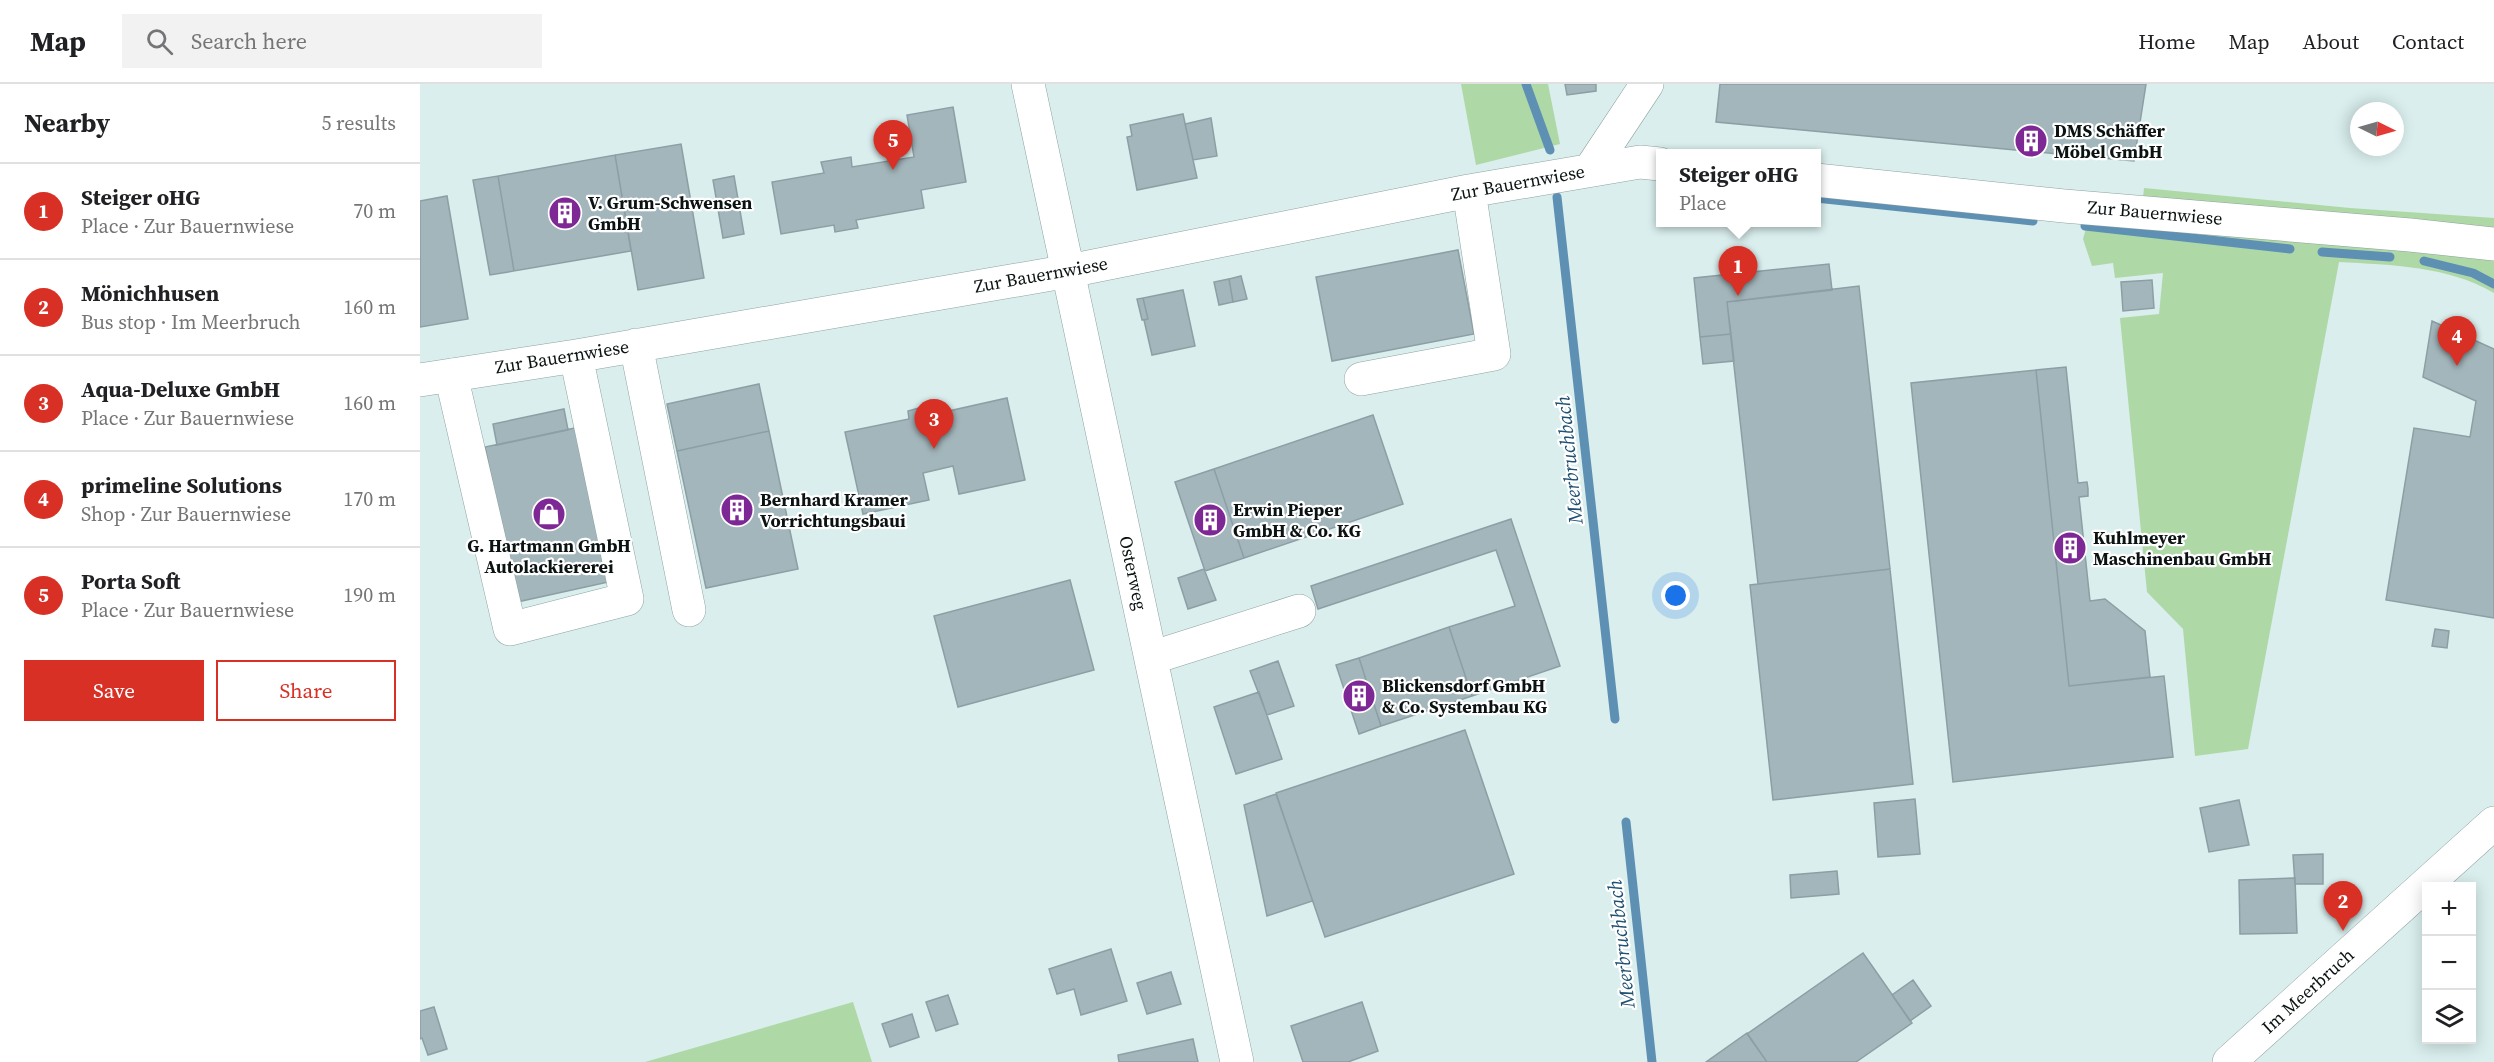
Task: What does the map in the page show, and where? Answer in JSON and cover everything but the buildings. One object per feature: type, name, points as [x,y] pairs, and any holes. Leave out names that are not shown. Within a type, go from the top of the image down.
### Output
[{"type":"street","name":"Osterweg","points":[[1028,84],[1237,1062]]},
{"type":"street","points":[[1590,170],[1647,84]]},
{"type":"street","name":"Zur Bauernwiese","points":[[435,378],[1069,271],[1469,191],[1640,162],[1656,164]]},
{"type":"street","name":"Zur Bauernwiese","points":[[1821,181],[2064,206],[2494,244]]},
{"type":"street","points":[[1361,379],[1494,354],[1469,191]]},
{"type":"street","points":[[636,345],[689,609]]},
{"type":"street","points":[[435,378],[510,629],[627,599],[576,356]]},
{"type":"street","points":[[1151,658],[1299,611]]},
{"type":"street","name":"Im Meerbruch","points":[[2229,1062],[2494,823]]},
{"type":"green space","points":[[1461,84],[1548,84],[1560,144],[1476,165]]},
{"type":"green space","points":[[2144,188],[2350,208],[2494,218],[2494,293],[2458,277],[2419,268],[2339,262],[2248,749],[2195,756],[2183,629],[2147,592],[2120,318],[2159,314],[2163,273],[2115,278],[2113,263],[2092,266],[2083,239],[2088,221],[2141,219]]},
{"type":"green space","points":[[853,1002],[872,1062],[645,1062]]},
{"type":"waterway","name":"Meerbruchbach","points":[[1526,84],[1550,150]]},
{"type":"waterway","name":"Meerbruchbach","points":[[1557,197],[1615,719]]},
{"type":"waterway","points":[[1821,199],[2033,221]]},
{"type":"waterway","points":[[2085,226],[2290,249]]},
{"type":"waterway","points":[[2322,252],[2390,257]]},
{"type":"waterway","points":[[2424,261],[2473,273],[2494,284]]},
{"type":"waterway","name":"Meerbruchbach","points":[[1626,822],[1652,1062]]},
{"type":"place","name":"DMS Schäffer Möbel GmbH","points":[[2031,141]]},
{"type":"place","name":"Porta Soft","points":[[893,170]]},
{"type":"place","name":"V. Grum-Schwensen GmbH","points":[[565,213]]},
{"type":"place","name":"Steiger oHG","points":[[1738,296]]},
{"type":"place","name":"primeline Solutions","points":[[2457,366]]},
{"type":"place","name":"Aqua-Deluxe GmbH","points":[[934,449]]},
{"type":"place","name":"Bernhard Kramer Vorrichtungsbaui","points":[[737,510]]},
{"type":"place","name":"G. Hartmann GmbH Autolackiererei","points":[[549,514]]},
{"type":"place","name":"Erwin Pieper GmbH & Co. KG","points":[[1210,520]]},
{"type":"place","name":"Kuhlmeyer Maschinenbau GmbH","points":[[2070,548]]},
{"type":"place","name":"Blickensdorf GmbH & Co. Systembau KG","points":[[1359,696]]},
{"type":"place","name":"Mönichhusen","points":[[2343,931]]}]
